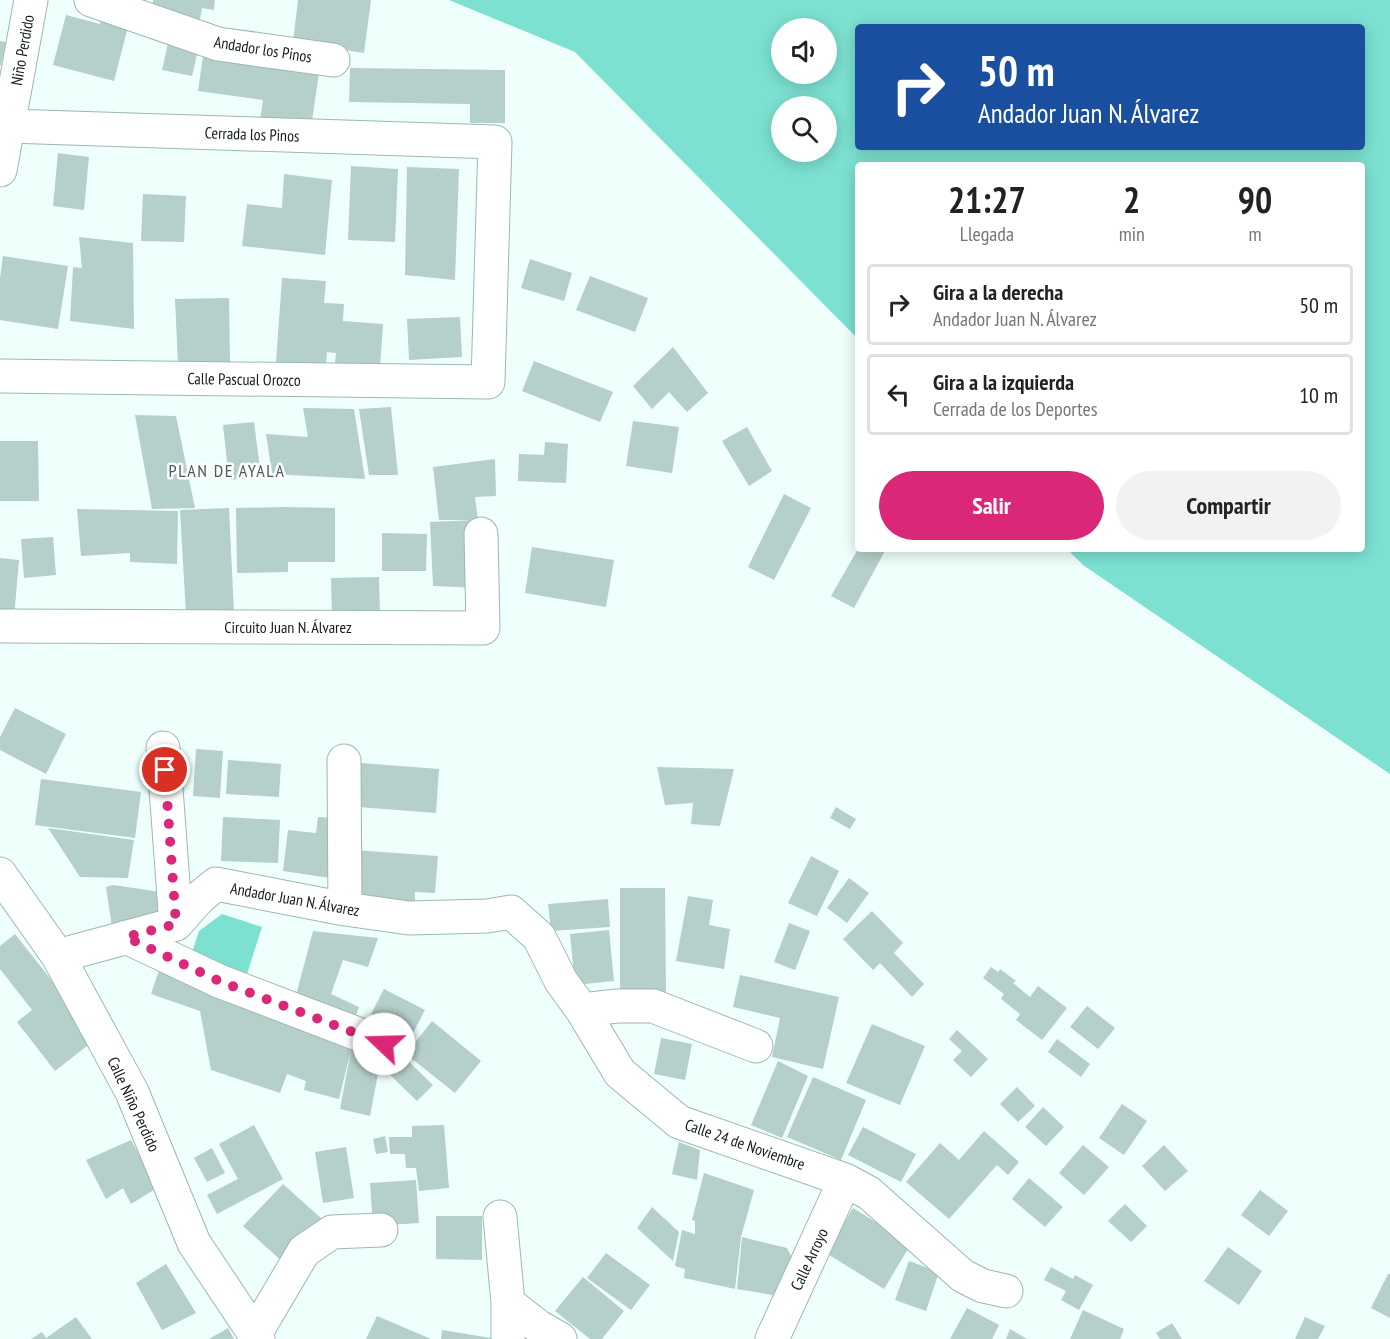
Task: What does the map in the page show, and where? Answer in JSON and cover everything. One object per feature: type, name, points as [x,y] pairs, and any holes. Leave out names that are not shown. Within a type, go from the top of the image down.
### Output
[{"type":"street","name":"Niño Perdido","points":[[0,170],[31,0]]},
{"type":"street","name":"Andador los Pinos","points":[[91,0],[218,44],[333,60]]},
{"type":"street","name":"Cerrada los Pinos","points":[[9,126],[495,142],[488,382]]},
{"type":"street","name":"Calle Pascual Orozco","points":[[0,376],[488,382]]},
{"type":"street","name":"Circuito Juan N. Álvarez","points":[[0,626],[483,628],[482,534]]},
{"type":"street","points":[[58,956],[176,924],[163,748]]},
{"type":"street","points":[[344,761],[345,909]]},
{"type":"street","name":"Calle Niño Perdido","points":[[0,874],[58,956],[132,1092],[194,1243],[256,1337]]},
{"type":"street","name":"Andador Juan N. Álvarez","points":[[176,924],[199,898],[216,884],[345,909],[409,918],[487,916],[511,912],[539,937]]},
{"type":"street","points":[[126,937],[219,981],[384,1044]]},
{"type":"street","name":"Calle 24 de Noviembre","points":[[539,937],[561,981],[582,1010],[620,1073],[679,1122],[845,1180],[868,1193],[963,1276],[983,1286],[1006,1291]]},
{"type":"street","points":[[582,1010],[617,1006],[653,1006],[756,1046]]},
{"type":"street","name":"Calle Arroyo","points":[[772,1339],[845,1180]]},
{"type":"street","points":[[500,1217],[508,1303],[508,1339]]},
{"type":"street","points":[[256,1337],[304,1251],[332,1232],[381,1230]]},
{"type":"street","points":[[508,1303],[539,1327],[560,1339]]},
{"type":"green space","points":[[449,0],[1390,0],[1390,774],[1083,565],[1070,552],[1365,552],[1365,162],[855,162],[855,336],[575,52]]},
{"type":"green space","points":[[222,914],[262,927],[246,977],[190,959],[199,931]]},
{"type":"building","points":[[153,0],[215,0],[214,10],[202,8],[199,25],[150,17]]},
{"type":"building","points":[[298,0],[371,0],[364,53],[293,42]]},
{"type":"building","points":[[66,15],[100,24],[102,15],[129,23],[114,81],[53,65]]},
{"type":"building","points":[[169,39],[199,46],[192,76],[162,70]]},
{"type":"building","points":[[0,41],[6,42],[1,65],[0,65]]},
{"type":"building","points":[[204,49],[320,66],[310,135],[259,127],[263,100],[198,91]]},
{"type":"building","points":[[350,68],[505,70],[505,123],[470,123],[470,104],[349,102]]},
{"type":"building","points":[[58,153],[89,157],[84,210],[53,206]]},
{"type":"building","points":[[351,166],[398,169],[395,242],[348,240]]},
{"type":"building","points":[[407,167],[459,169],[455,280],[405,275]]},
{"type":"building","points":[[284,174],[332,180],[325,255],[242,246],[247,204],[282,208]]},
{"type":"building","points":[[143,194],[186,196],[184,242],[141,241]]},
{"type":"building","points":[[79,237],[133,243],[134,329],[70,321],[73,267],[82,268]]},
{"type":"building","points":[[3,256],[68,266],[58,329],[0,320],[0,278]]},
{"type":"building","points":[[530,259],[572,273],[564,301],[521,288]]},
{"type":"building","points":[[590,276],[648,298],[635,332],[576,310]]},
{"type":"building","points":[[282,278],[326,281],[324,303],[344,304],[343,321],[383,324],[380,367],[335,364],[336,353],[327,352],[325,379],[275,376]]},
{"type":"building","points":[[229,298],[230,363],[178,365],[175,299]]},
{"type":"building","points":[[460,317],[462,357],[409,360],[407,319]]},
{"type":"building","points":[[673,347],[708,393],[687,412],[669,392],[652,409],[633,386]]},
{"type":"building","points":[[534,361],[613,392],[600,422],[522,391]]},
{"type":"building","points":[[391,407],[398,475],[369,475],[359,409]]},
{"type":"building","points":[[303,408],[354,409],[365,479],[272,474],[266,434],[308,437]]},
{"type":"building","points":[[135,415],[176,416],[195,508],[152,509]]},
{"type":"building","points":[[633,421],[679,427],[672,473],[626,466]]},
{"type":"building","points":[[254,422],[261,477],[229,480],[223,425]]},
{"type":"building","points":[[747,427],[772,471],[749,486],[722,441]]},
{"type":"building","points":[[0,441],[38,441],[39,501],[0,501]]},
{"type":"building","points":[[545,442],[568,444],[566,483],[518,481],[519,454],[544,455]]},
{"type":"building","points":[[495,459],[496,496],[475,497],[478,520],[439,520],[433,467]]},
{"type":"building","points":[[784,494],[811,508],[774,580],[748,567]]},
{"type":"building","points":[[229,508],[234,613],[186,615],[180,510]]},
{"type":"building","points":[[236,508],[335,508],[335,562],[288,562],[288,572],[237,573]]},
{"type":"building","points":[[77,509],[178,511],[177,564],[130,562],[130,553],[81,556]]},
{"type":"building","points":[[476,520],[478,588],[433,586],[430,522]]},
{"type":"building","points":[[382,533],[427,534],[426,571],[382,571]]},
{"type":"building","points":[[53,537],[56,575],[24,578],[21,539]]},
{"type":"building","points":[[532,547],[614,560],[606,607],[525,593]]},
{"type":"building","points":[[856,552],[884,552],[854,608],[831,596]]},
{"type":"building","points":[[0,558],[19,560],[14,618],[0,616]]},
{"type":"building","points":[[379,577],[380,614],[332,616],[331,578]]},
{"type":"building","points":[[15,708],[66,734],[46,774],[0,750],[0,737]]},
{"type":"building","points":[[196,749],[223,751],[220,798],[193,796]]},
{"type":"building","points":[[228,760],[281,764],[279,797],[226,794]]},
{"type":"building","points":[[361,763],[439,769],[436,813],[358,807]]},
{"type":"building","points":[[657,767],[734,769],[720,826],[691,824],[693,803],[665,805]]},
{"type":"building","points":[[41,779],[141,792],[135,838],[35,825]]},
{"type":"building","points":[[836,807],[856,819],[850,829],[830,818]]},
{"type":"building","points":[[223,817],[280,820],[278,863],[221,861]]},
{"type":"building","points":[[318,817],[336,818],[337,879],[283,871],[288,830],[316,833]]},
{"type":"building","points":[[48,828],[134,840],[128,878],[80,877]]},
{"type":"building","points":[[354,850],[438,856],[435,893],[415,892],[415,907],[351,903]]},
{"type":"building","points":[[811,856],[839,871],[817,916],[788,903]]},
{"type":"building","points":[[849,878],[869,893],[847,923],[827,908]]},
{"type":"building","points":[[113,885],[168,893],[167,922],[113,934],[106,887]]},
{"type":"building","points":[[620,888],[665,888],[666,997],[620,997]]},
{"type":"building","points":[[688,896],[713,900],[709,925],[730,929],[724,969],[676,961]]},
{"type":"building","points":[[608,899],[610,927],[551,931],[548,904]]},
{"type":"building","points":[[872,911],[903,943],[894,953],[924,984],[912,997],[880,963],[873,970],[843,939]]},
{"type":"building","points":[[789,923],[810,931],[795,970],[774,962]]},
{"type":"building","points":[[609,930],[614,981],[575,985],[570,934]]},
{"type":"building","points":[[313,931],[378,938],[368,967],[343,960],[331,994],[359,1007],[353,1024],[295,999]]},
{"type":"building","points":[[15,934],[97,1038],[55,1071],[17,1022],[32,1010],[0,969],[0,946]]},
{"type":"building","points":[[160,967],[382,1053],[370,1116],[340,1109],[351,1050],[339,1099],[304,1090],[306,1081],[287,1074],[280,1093],[211,1070],[200,1011],[151,994]]},
{"type":"building","points":[[991,967],[998,972],[1000,969],[1016,981],[1013,983],[1030,997],[1038,986],[1067,1008],[1042,1040],[1016,1020],[1020,1014],[1001,999],[1004,994],[983,978]]},
{"type":"building","points":[[740,975],[839,997],[823,1069],[772,1057],[780,1018],[733,1007]]},
{"type":"building","points":[[384,989],[425,1010],[412,1035],[371,1014]]},
{"type":"building","points":[[1087,1006],[1115,1028],[1098,1049],[1070,1027]]},
{"type":"building","points":[[432,1021],[481,1061],[455,1093],[406,1054]]},
{"type":"building","points":[[872,1024],[925,1046],[900,1105],[846,1083]]},
{"type":"building","points":[[957,1030],[988,1059],[971,1077],[953,1060],[962,1051],[949,1039]]},
{"type":"building","points":[[661,1038],[692,1044],[685,1080],[654,1074]]},
{"type":"building","points":[[1057,1039],[1090,1064],[1081,1077],[1048,1052]]},
{"type":"building","points":[[403,1056],[433,1085],[417,1101],[387,1072]]},
{"type":"building","points":[[778,1061],[808,1076],[782,1138],[751,1125]]},
{"type":"building","points":[[813,1077],[866,1100],[841,1160],[787,1137]]},
{"type":"building","points":[[1017,1087],[1035,1106],[1018,1122],[1000,1104]]},
{"type":"building","points":[[1122,1104],[1147,1121],[1124,1155],[1099,1138]]},
{"type":"building","points":[[1043,1107],[1064,1127],[1046,1146],[1025,1127]]},
{"type":"building","points":[[254,1125],[283,1179],[217,1214],[207,1195],[238,1179],[219,1144]]},
{"type":"building","points":[[444,1125],[449,1188],[419,1191],[416,1168],[406,1168],[405,1154],[390,1154],[389,1137],[412,1137],[412,1126]]},
{"type":"building","points":[[863,1127],[916,1154],[901,1182],[848,1155]]},
{"type":"building","points":[[984,1131],[1019,1162],[1008,1175],[997,1165],[949,1219],[906,1182],[940,1143],[959,1160]]},
{"type":"building","points":[[385,1136],[388,1152],[376,1154],[373,1139]]},
{"type":"building","points":[[131,1140],[157,1188],[131,1204],[123,1188],[106,1199],[86,1160]]},
{"type":"building","points":[[679,1142],[700,1150],[697,1180],[672,1174]]},
{"type":"building","points":[[1083,1145],[1109,1167],[1084,1195],[1059,1173]]},
{"type":"building","points":[[1164,1145],[1188,1171],[1165,1191],[1142,1166]]},
{"type":"building","points":[[346,1147],[354,1198],[323,1203],[315,1152]]},
{"type":"building","points":[[212,1148],[225,1173],[207,1182],[194,1158]]},
{"type":"building","points":[[704,1173],[754,1190],[741,1237],[735,1289],[684,1278],[685,1269],[675,1266],[682,1230],[695,1234],[695,1221],[692,1220]]},
{"type":"building","points":[[1029,1178],[1063,1207],[1045,1227],[1012,1199]]},
{"type":"building","points":[[416,1180],[419,1223],[373,1226],[370,1183]]},
{"type":"building","points":[[283,1184],[322,1219],[286,1265],[243,1226]]},
{"type":"building","points":[[1260,1190],[1288,1211],[1269,1236],[1241,1215]]},
{"type":"building","points":[[1125,1204],[1147,1226],[1131,1242],[1108,1221]]},
{"type":"building","points":[[652,1207],[679,1232],[673,1261],[637,1228]]},
{"type":"building","points":[[853,1208],[911,1244],[884,1289],[826,1253]]},
{"type":"building","points":[[436,1216],[482,1216],[482,1260],[436,1259]]},
{"type":"building","points":[[742,1237],[787,1248],[798,1270],[784,1297],[737,1289]]},
{"type":"building","points":[[1228,1247],[1262,1271],[1239,1305],[1204,1281]]},
{"type":"building","points":[[606,1253],[650,1285],[631,1310],[587,1278]]},
{"type":"building","points":[[909,1261],[939,1272],[926,1311],[895,1300]]},
{"type":"building","points":[[166,1264],[196,1313],[162,1330],[136,1283]]},
{"type":"building","points":[[1051,1267],[1073,1279],[1075,1275],[1093,1285],[1079,1310],[1061,1300],[1066,1291],[1044,1280]]},
{"type":"building","points":[[1390,1274],[1390,1318],[1371,1308]]},
{"type":"building","points":[[583,1277],[624,1311],[602,1339],[590,1339],[555,1311]]},
{"type":"building","points":[[967,1308],[999,1325],[992,1339],[950,1339]]},
{"type":"building","points":[[1083,1310],[1124,1329],[1120,1339],[1070,1339]]},
{"type":"building","points":[[377,1316],[431,1339],[366,1339]]},
{"type":"building","points":[[76,1317],[92,1339],[31,1339],[42,1332],[46,1338]]},
{"type":"building","points":[[1305,1317],[1325,1326],[1318,1339],[1295,1339]]},
{"type":"building","points":[[1172,1323],[1182,1339],[1160,1339],[1156,1333]]},
{"type":"building","points":[[228,1328],[234,1339],[209,1339]]},
{"type":"building","points":[[1010,1329],[1027,1339],[1006,1339]]},
{"type":"building","points":[[442,1330],[491,1338],[491,1339],[441,1339]]},
{"type":"district","name":"PLAN DE AYALA","points":[[227,471]]},
{"type":"route","points":[[165,770],[176,924],[126,937],[219,981],[384,1044]]}]
